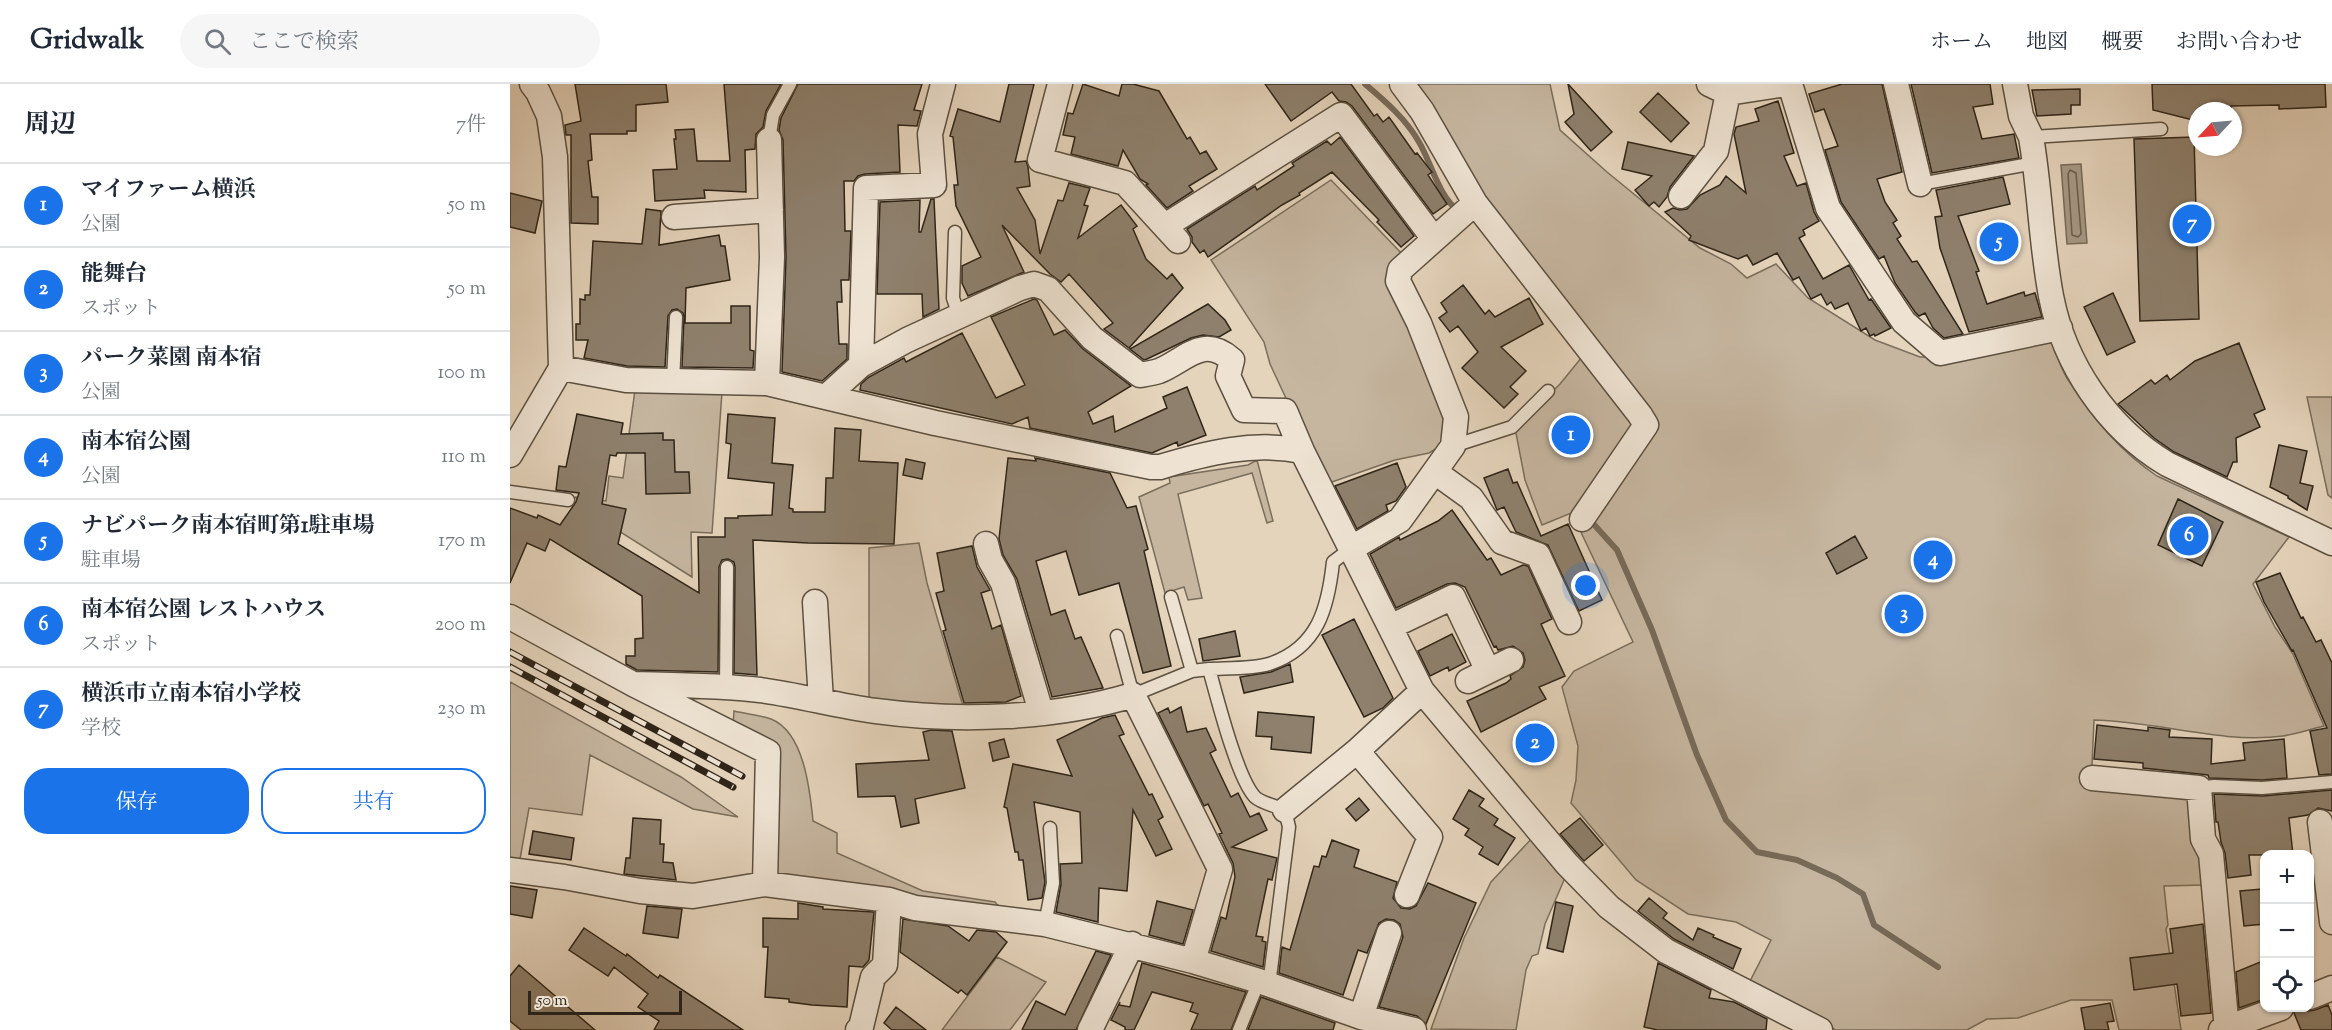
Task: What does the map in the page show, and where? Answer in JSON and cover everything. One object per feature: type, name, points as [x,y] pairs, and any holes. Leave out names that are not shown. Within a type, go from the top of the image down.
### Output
[{"type":"street","points":[[510,455],[561,368],[555,157],[549,116],[532,84]]},
{"type":"street","points":[[861,365],[866,188],[934,185],[930,134],[943,84]]},
{"type":"street","points":[[1060,84],[1040,160],[1125,183],[1172,233],[1341,115],[1434,239]]},
{"type":"street","points":[[1402,84],[1422,111],[1475,202],[1646,425],[1582,519]]},
{"type":"street","points":[[1681,196],[1716,151],[1719,89],[1788,84],[1827,208],[1904,322],[1940,354],[2060,328]]},
{"type":"street","points":[[1896,84],[1920,184]]},
{"type":"street","points":[[2015,84],[2021,116],[2031,137],[2051,297],[2076,369],[2101,405],[2147,452],[2166,464],[2332,543]]},
{"type":"street","points":[[768,383],[772,257],[769,140]]},
{"type":"street","points":[[1350,549],[1400,520],[1453,446],[1456,417],[1419,323],[1398,281],[1400,270],[1475,202]]},
{"type":"street","points":[[674,217],[771,210]]},
{"type":"street","points":[[827,396],[861,365],[907,340],[1020,288],[1034,284],[1048,289],[1092,338],[1140,375],[1159,370],[1198,349],[1223,352],[1232,360],[1228,376],[1244,410],[1285,411],[1302,451],[1422,691],[1559,855],[1608,907],[1666,951],[1820,1030]]},
{"type":"street","points":[[561,368],[626,380],[768,383],[935,423],[1151,467],[1160,467],[1232,449],[1277,445],[1302,451]]},
{"type":"street","points":[[1435,472],[1472,498],[1502,542],[1538,555],[1569,622]]},
{"type":"street","points":[[986,544],[990,560],[1003,583],[1041,712]]},
{"type":"street","points":[[1390,627],[1452,597],[1478,676],[1511,660]]},
{"type":"street","points":[[814,602],[821,701]]},
{"type":"street","points":[[510,616],[633,684],[768,752],[765,884]]},
{"type":"street","points":[[633,684],[761,690],[875,711],[941,717],[1041,712],[1108,702],[1133,695],[1220,869],[1193,960]]},
{"type":"street","points":[[1285,810],[1357,751],[1422,691]]},
{"type":"street","points":[[1357,751],[1430,837],[1407,896]]},
{"type":"street","points":[[2091,778],[2199,788],[2203,839],[2211,854],[2225,1029],[2270,1012]]},
{"type":"street","points":[[2320,822],[2332,922]]},
{"type":"street","points":[[510,870],[640,891],[693,896],[765,884],[889,900],[915,908],[1045,924],[1193,960],[1361,1017],[1414,1030]]},
{"type":"street","points":[[861,1029],[873,977],[885,965],[889,900]]},
{"type":"street","points":[[1361,1017],[1389,933]]},
{"type":"street","points":[[1090,1030],[1132,945]]},
{"type":"street","points":[[2314,995],[2332,988]]},
{"type":"lane","points":[[769,140],[773,115],[790,84]]},
{"type":"lane","points":[[2031,137],[2161,129]]},
{"type":"lane","points":[[1920,184],[2035,163]]},
{"type":"lane","points":[[955,232],[953,298],[959,316]]},
{"type":"lane","points":[[673,382],[676,317]]},
{"type":"lane","points":[[1453,446],[1512,427],[1548,391]]},
{"type":"lane","points":[[510,492],[568,500]]},
{"type":"lane","points":[[1117,636],[1133,695],[1192,671],[1267,665],[1290,654],[1310,637],[1329,594],[1333,562],[1350,549]]},
{"type":"lane","points":[[726,687],[727,567]]},
{"type":"lane","points":[[1171,597],[1192,671]]},
{"type":"lane","points":[[1209,669],[1229,737],[1250,790],[1256,799],[1285,810],[1289,827],[1264,983],[1239,1030]]},
{"type":"lane","points":[[2199,788],[2214,786],[2262,788],[2332,782]]},
{"type":"lane","points":[[1045,924],[1053,883],[1050,828]]},
{"type":"shaded area","points":[[1410,84],[1550,84],[1560,130],[1607,172],[1700,248],[1731,264],[1747,278],[1776,264],[1808,298],[1875,340],[1920,357],[1939,357],[2049,335],[2062,368],[2076,392],[2107,432],[2131,456],[2157,476],[2289,537],[2253,584],[2275,627],[2293,654],[2324,726],[2288,735],[2259,738],[2212,735],[2118,721],[2094,720],[2091,787],[2188,796],[2204,860],[2204,885],[2164,886],[2168,925],[2166,929],[2181,1030],[2119,1030],[2112,1000],[2071,1000],[2018,1018],[1987,1019],[1967,1030],[1836,1030],[1777,1004],[1747,987],[1771,940],[1736,922],[1688,914],[1636,880],[1571,803],[1576,780],[1578,746],[1562,687],[1574,671],[1633,642],[1579,528],[1652,420],[1489,207]]},
{"type":"shaded area","points":[[1331,180],[1405,257],[1392,269],[1446,418],[1444,444],[1429,453],[1395,460],[1326,484],[1270,364],[1264,342],[1211,260]]},
{"type":"shaded area","points":[[1582,357],[1633,425],[1574,512],[1542,525],[1525,480],[1515,428],[1560,384]]},
{"type":"shaded area","points":[[635,390],[722,392],[712,533],[691,532],[692,577],[598,518],[601,511],[575,497],[606,501],[609,476],[623,478]]},
{"type":"shaded area","points":[[2307,397],[2332,397],[2332,498],[2328,495]]},
{"type":"shaded area","points":[[1257,460],[1273,521],[1267,523],[1252,473],[1178,494],[1202,598],[1188,600],[1184,587],[1165,593],[1139,497],[1170,483],[1169,477],[1248,465]]},
{"type":"shaded area","points":[[919,543],[927,583],[965,713],[869,705],[869,548]]},
{"type":"shaded area","points":[[510,682],[681,777],[738,817],[693,809],[590,755],[582,815],[529,808],[519,865],[510,864]]},
{"type":"shaded area","points":[[734,711],[771,719],[791,736],[803,763],[813,821],[837,833],[837,853],[923,891],[995,902],[1000,908],[776,879],[780,759],[733,727]]},
{"type":"shaded area","points":[[1535,835],[1568,871],[1545,924],[1538,954],[1532,956],[1526,970],[1516,1030],[1431,1029],[1464,938],[1491,882]]},
{"type":"shaded area","points":[[997,957],[1046,982],[1010,1030],[942,1030]]},
{"type":"water","points":[[2081,164],[2087,243],[2067,244],[2061,165]]},
{"type":"building","points":[[575,84],[666,84],[668,102],[636,105],[636,131],[627,131],[627,134],[590,134],[592,160],[588,161],[592,197],[598,197],[598,224],[571,223],[571,135],[566,135],[565,125],[581,121]]},
{"type":"building","points":[[724,84],[781,84],[766,111],[763,127],[756,134],[755,149],[745,150],[746,192],[704,190],[705,198],[655,201],[653,170],[677,169],[675,130],[694,129],[697,161],[730,161]]},
{"type":"building","points":[[798,84],[922,84],[914,110],[921,111],[917,126],[898,125],[900,172],[865,174],[858,176],[854,181],[844,181],[845,231],[851,231],[849,280],[841,280],[842,302],[837,302],[839,344],[847,344],[847,359],[822,381],[782,372],[786,257],[783,140],[779,130],[781,118]]},
{"type":"building","points":[[1009,84],[1034,84],[1015,162],[1026,161],[1028,167],[1030,186],[1017,188],[1035,220],[1040,254],[1058,200],[1063,201],[1069,183],[1090,188],[1084,205],[1088,206],[1078,238],[1121,205],[1137,226],[1133,229],[1146,259],[1167,279],[1172,274],[1183,288],[1129,348],[1104,329],[1113,323],[1069,274],[1061,282],[1050,274],[1002,225],[1024,272],[968,296],[962,283],[962,266],[981,257],[956,206],[954,185],[958,185],[953,137],[950,136],[958,109],[1000,122]]},
{"type":"building","points":[[1083,84],[1119,96],[1122,84],[1133,84],[1159,91],[1187,139],[1190,137],[1200,154],[1206,151],[1217,169],[1189,186],[1193,191],[1167,208],[1146,185],[1148,184],[1140,179],[1123,150],[1118,166],[1071,154],[1075,137],[1063,135],[1068,113],[1073,114]]},
{"type":"building","points":[[1265,84],[1351,84],[1374,116],[1377,114],[1383,122],[1389,117],[1415,154],[1417,153],[1432,172],[1428,175],[1447,204],[1433,214],[1352,106],[1339,101],[1332,92],[1291,121]]},
{"type":"building","points":[[1568,84],[1612,132],[1591,151],[1565,122],[1574,114]]},
{"type":"building","points":[[1842,84],[1882,84],[1902,172],[1877,179],[1885,202],[1897,220],[1893,223],[1901,236],[1897,239],[1912,262],[1917,261],[1963,334],[1944,338],[1933,328],[1925,313],[1919,316],[1915,312],[1895,283],[1884,256],[1879,259],[1841,202],[1825,150],[1838,146],[1824,109],[1815,112],[1809,94]]},
{"type":"building","points":[[1911,84],[1990,84],[1993,104],[1973,107],[1982,139],[2014,134],[2019,158],[1932,173]]},
{"type":"building","points":[[2152,84],[2325,84],[2326,107],[2279,109],[2279,105],[2242,106],[2242,102],[2188,102],[2188,119],[2153,110]]},
{"type":"building","points":[[2080,89],[2080,105],[2071,105],[2071,114],[2037,116],[2032,90]]},
{"type":"building","points":[[1658,93],[1689,123],[1671,142],[1640,112]]},
{"type":"building","points":[[1778,101],[1794,153],[1784,156],[1797,186],[1806,183],[1814,212],[1819,221],[1803,230],[1805,235],[1799,238],[1823,279],[1849,265],[1869,300],[1871,299],[1891,328],[1875,336],[1874,334],[1870,336],[1866,328],[1861,331],[1848,303],[1835,309],[1831,302],[1827,305],[1821,294],[1811,299],[1799,277],[1793,280],[1777,253],[1753,265],[1747,255],[1738,259],[1689,240],[1691,236],[1665,212],[1673,208],[1687,209],[1700,195],[1720,185],[1726,176],[1746,193],[1734,134],[1736,127],[1759,121],[1755,109]]},
{"type":"building","points":[[1340,137],[1414,236],[1401,247],[1377,222],[1379,220],[1332,172],[1208,257],[1204,250],[1200,253],[1187,229],[1255,186],[1257,190],[1294,166],[1292,163],[1327,141],[1331,145]]},
{"type":"building","points":[[2188,137],[2188,156],[2195,156],[2199,319],[2140,321],[2134,139]]},
{"type":"building","points":[[1628,142],[1694,156],[1670,187],[1667,197],[1659,207],[1654,202],[1649,206],[1635,190],[1652,176],[1622,169]]},
{"type":"building","points":[[2003,177],[2010,204],[1958,216],[1979,271],[1976,272],[1987,304],[2024,292],[2025,296],[2035,293],[2042,317],[1969,332],[1940,248],[1935,217],[1942,216],[1936,190]]},
{"type":"building","points":[[510,193],[542,201],[535,233],[510,227]]},
{"type":"building","points":[[931,199],[934,199],[939,309],[923,317],[922,294],[877,294],[880,202],[920,200],[919,232],[921,232]]},
{"type":"building","points":[[646,209],[661,211],[659,245],[719,235],[721,246],[725,246],[730,280],[686,288],[685,323],[731,323],[731,306],[750,306],[750,350],[754,351],[753,368],[682,367],[684,317],[683,313],[677,309],[672,310],[668,316],[665,367],[627,366],[584,358],[588,340],[576,340],[576,324],[580,324],[580,299],[585,300],[585,295],[590,295],[593,241],[642,244]]},
{"type":"building","points":[[1463,285],[1485,314],[1489,310],[1495,317],[1529,298],[1543,324],[1501,347],[1526,371],[1510,387],[1518,394],[1504,408],[1462,368],[1478,352],[1458,326],[1450,332],[1439,318],[1447,312],[1441,303]]},
{"type":"building","points":[[2113,293],[2135,342],[2107,355],[2084,307]]},
{"type":"building","points":[[1034,299],[1037,300],[1054,335],[1065,330],[1083,349],[1131,386],[1088,412],[1093,424],[1113,416],[1115,432],[1167,408],[1163,397],[1187,387],[1206,435],[1178,446],[1177,442],[1152,453],[1030,428],[1028,417],[1012,424],[860,390],[861,384],[869,377],[904,358],[906,362],[962,333],[996,398],[1025,385],[991,317]]},
{"type":"building","points":[[1208,304],[1225,320],[1231,330],[1219,337],[1203,335],[1191,338],[1144,360],[1130,349]]},
{"type":"building","points":[[2239,343],[2265,409],[2254,414],[2260,427],[2236,438],[2237,462],[2233,462],[2227,477],[2174,452],[2154,438],[2118,404],[2151,380],[2155,384],[2167,375],[2170,380],[2195,361]]},
{"type":"building","points":[[577,414],[623,423],[621,434],[663,433],[663,440],[674,440],[675,472],[689,472],[690,493],[646,494],[645,453],[617,453],[616,456],[610,455],[602,504],[626,509],[618,544],[699,593],[698,537],[725,537],[725,518],[772,515],[774,483],[728,478],[731,444],[726,443],[728,414],[775,418],[772,463],[793,465],[789,508],[793,509],[793,512],[825,512],[826,478],[833,478],[835,428],[861,430],[859,461],[898,463],[894,544],[753,540],[757,675],[734,673],[735,567],[734,562],[728,559],[722,560],[719,567],[718,672],[637,670],[626,664],[626,656],[635,656],[635,639],[643,638],[642,596],[550,539],[545,551],[527,543],[510,583],[510,508],[537,518],[538,515],[560,525],[576,502],[579,493],[556,490],[559,466],[566,467]]},
{"type":"building","points":[[2279,445],[2307,451],[2300,483],[2313,486],[2307,510],[2288,496],[2270,487]]},
{"type":"building","points":[[1008,458],[1036,461],[1035,458],[1110,473],[1127,508],[1136,506],[1148,549],[1144,551],[1171,666],[1143,673],[1119,583],[1079,595],[1066,551],[1036,561],[1051,615],[1065,610],[1075,639],[1081,637],[1103,688],[1052,697],[1017,579],[1003,555],[999,539]]},
{"type":"building","points":[[906,459],[925,463],[922,479],[903,475]]},
{"type":"building","points":[[1397,463],[1406,487],[1396,501],[1386,505],[1388,511],[1357,529],[1335,486]]},
{"type":"building","points":[[1508,469],[1513,483],[1517,482],[1541,536],[1568,524],[1602,600],[1579,611],[1548,545],[1516,532],[1504,507],[1497,510],[1484,478]]},
{"type":"building","points":[[2178,499],[2223,522],[2202,566],[2158,545]]},
{"type":"building","points":[[1452,510],[1487,560],[1491,558],[1501,575],[1523,565],[1528,566],[1552,619],[1541,624],[1565,676],[1539,687],[1546,699],[1481,732],[1467,701],[1511,679],[1510,676],[1523,667],[1525,660],[1523,653],[1513,646],[1498,650],[1496,646],[1494,647],[1465,587],[1455,583],[1447,584],[1396,608],[1370,554],[1399,537],[1400,540],[1438,521]]},
{"type":"building","points":[[1855,536],[1867,558],[1837,574],[1826,553]]},
{"type":"building","points":[[972,546],[977,567],[990,590],[981,593],[992,629],[1001,625],[1021,696],[1006,702],[964,703],[943,631],[946,630],[936,593],[944,591],[937,553]]},
{"type":"building","points":[[2280,573],[2301,618],[2303,617],[2316,642],[2321,640],[2332,663],[2332,774],[2319,775],[2310,731],[2327,728],[2293,650],[2264,602],[2256,582]]},
{"type":"building","points":[[1354,619],[1393,698],[1383,708],[1364,717],[1322,635]]},
{"type":"building","points":[[1235,631],[1240,656],[1203,661],[1199,639]]},
{"type":"building","points":[[1452,634],[1466,662],[1449,671],[1448,667],[1430,676],[1418,651]]},
{"type":"building","points":[[1290,664],[1293,682],[1244,693],[1240,677],[1271,672]]},
{"type":"building","points":[[1181,707],[1187,732],[1206,728],[1216,750],[1210,753],[1231,797],[1238,793],[1250,817],[1259,813],[1267,830],[1232,847],[1277,858],[1272,880],[1268,879],[1256,936],[1263,937],[1262,941],[1266,942],[1263,967],[1211,951],[1221,917],[1226,919],[1235,877],[1233,863],[1219,834],[1222,833],[1208,804],[1204,806],[1158,713],[1168,708],[1170,713]]},
{"type":"building","points":[[1258,712],[1314,717],[1311,753],[1271,749],[1272,737],[1256,736]]},
{"type":"building","points":[[1115,715],[1124,734],[1119,736],[1149,795],[1152,794],[1163,817],[1158,820],[1172,849],[1156,856],[1133,810],[1127,891],[1099,888],[1098,922],[1056,912],[1061,884],[1060,864],[1082,863],[1080,812],[1034,802],[1045,882],[1042,898],[1028,900],[1023,860],[1019,860],[1018,852],[1015,852],[1007,808],[1004,807],[1013,764],[1072,776],[1057,740],[1102,718]]},
{"type":"building","points":[[2097,725],[2148,731],[2148,727],[2170,730],[2169,737],[2212,739],[2211,764],[2245,760],[2243,743],[2284,739],[2287,778],[2262,780],[2209,778],[2208,775],[2143,768],[2143,763],[2094,759]]},
{"type":"building","points":[[1526,730],[1551,738],[1545,756],[1520,748]]},
{"type":"building","points":[[952,731],[965,788],[915,799],[919,823],[901,827],[895,796],[858,797],[856,764],[929,760],[923,732]]},
{"type":"building","points":[[1004,739],[1009,757],[993,761],[989,743]]},
{"type":"building","points":[[1469,790],[1484,799],[1479,806],[1498,819],[1494,825],[1515,838],[1498,865],[1479,854],[1483,847],[1465,835],[1469,829],[1453,819]]},
{"type":"building","points":[[2332,790],[2332,811],[2318,808],[2308,815],[2289,818],[2292,850],[2260,850],[2260,855],[2249,855],[2251,875],[2228,878],[2225,853],[2218,822],[2216,822],[2214,794],[2263,796]]},
{"type":"building","points":[[1359,798],[1369,810],[1356,821],[1346,809]]},
{"type":"building","points":[[633,818],[661,820],[660,844],[664,844],[663,862],[673,863],[676,880],[624,874],[626,858],[630,858]]},
{"type":"building","points":[[1580,818],[1603,845],[1584,861],[1560,834]]},
{"type":"building","points":[[533,831],[574,838],[571,860],[529,854]]},
{"type":"building","points":[[1332,840],[1359,850],[1354,867],[1397,882],[1393,898],[1401,908],[1410,909],[1416,906],[1428,883],[1476,903],[1426,1024],[1417,1016],[1379,1007],[1403,937],[1400,924],[1394,920],[1386,919],[1379,923],[1367,953],[1358,950],[1343,995],[1279,973],[1282,947],[1290,950],[1314,866],[1319,867],[1322,856],[1326,857]]},
{"type":"building","points":[[510,886],[537,890],[532,918],[510,914]]},
{"type":"building","points":[[2260,889],[2260,924],[2244,926],[2240,891]]},
{"type":"building","points":[[1649,898],[1667,913],[1663,918],[1693,940],[1698,928],[1741,949],[1733,969],[1674,939],[1638,911]]},
{"type":"building","points":[[1157,901],[1193,910],[1183,944],[1149,935]]},
{"type":"building","points":[[1556,902],[1573,906],[1563,952],[1547,948]]},
{"type":"building","points":[[798,903],[823,907],[823,909],[874,912],[869,960],[863,967],[849,966],[847,1007],[812,1005],[789,1002],[789,999],[765,997],[768,947],[763,947],[763,918],[798,919]]},
{"type":"building","points":[[647,906],[682,909],[678,938],[643,933]]},
{"type":"building","points":[[903,919],[948,926],[969,941],[977,930],[996,932],[1007,942],[967,995],[961,990],[958,993],[900,952]]},
{"type":"building","points":[[2203,924],[2211,1013],[2181,1016],[2177,984],[2134,990],[2130,958],[2173,953],[2170,929]]},
{"type":"building","points":[[584,928],[626,956],[627,954],[658,978],[660,975],[743,1030],[654,1030],[659,1021],[638,1007],[648,994],[614,967],[608,976],[569,950]]},
{"type":"building","points":[[1096,951],[1111,955],[1076,1030],[1022,1030],[1036,1001],[1065,1015]]},
{"type":"building","points":[[2260,962],[2260,1001],[2239,1008],[2236,972]]},
{"type":"building","points":[[1142,963],[1246,992],[1231,1030],[1191,1030],[1198,1014],[1190,1011],[1193,1003],[1152,992],[1134,1030],[1125,1030],[1125,1027],[1111,1020],[1120,1002],[1119,1005],[1130,1007]]},
{"type":"building","points":[[1658,963],[1711,990],[1709,998],[1734,1002],[1767,1019],[1766,1030],[1658,1030],[1644,1027]]},
{"type":"building","points":[[519,965],[595,1030],[521,1030],[510,1021],[510,976]]},
{"type":"building","points":[[1261,997],[1335,1023],[1333,1030],[1248,1030]]},
{"type":"building","points":[[2110,1003],[2114,1021],[2107,1022],[2109,1030],[2085,1030],[2081,1008]]},
{"type":"building","points":[[2328,1005],[2332,1015],[2332,1030],[2301,1030],[2294,1012],[2314,1012]]},
{"type":"building","points":[[896,1007],[926,1030],[892,1030],[884,1023]]},
{"type":"waterway","points":[[1365,84],[1401,118],[1414,134],[1446,198],[1459,211]]},
{"type":"waterway","points":[[1589,519],[1617,550],[1652,630],[1697,755],[1726,820],[1757,852],[1797,860],[1837,878],[1863,894],[1874,925],[1938,967]]},
{"type":"railway","points":[[510,652],[742,776]]},
{"type":"railway","points":[[510,667],[733,787]]},
{"type":"place","name":"横浜市立南本宿小学校","points":[[2192,224]]},
{"type":"place","name":"ナビパーク南本宿町第1駐車場","points":[[1999,242]]},
{"type":"place","name":"マイファーム横浜","points":[[1571,435]]},
{"type":"place","name":"南本宿公園 レストハウス","points":[[2189,536]]},
{"type":"place","name":"南本宿公園","points":[[1933,560]]},
{"type":"place","name":"パーク菜園 南本宿","points":[[1904,614]]},
{"type":"place","name":"能舞台","points":[[1535,743]]}]
